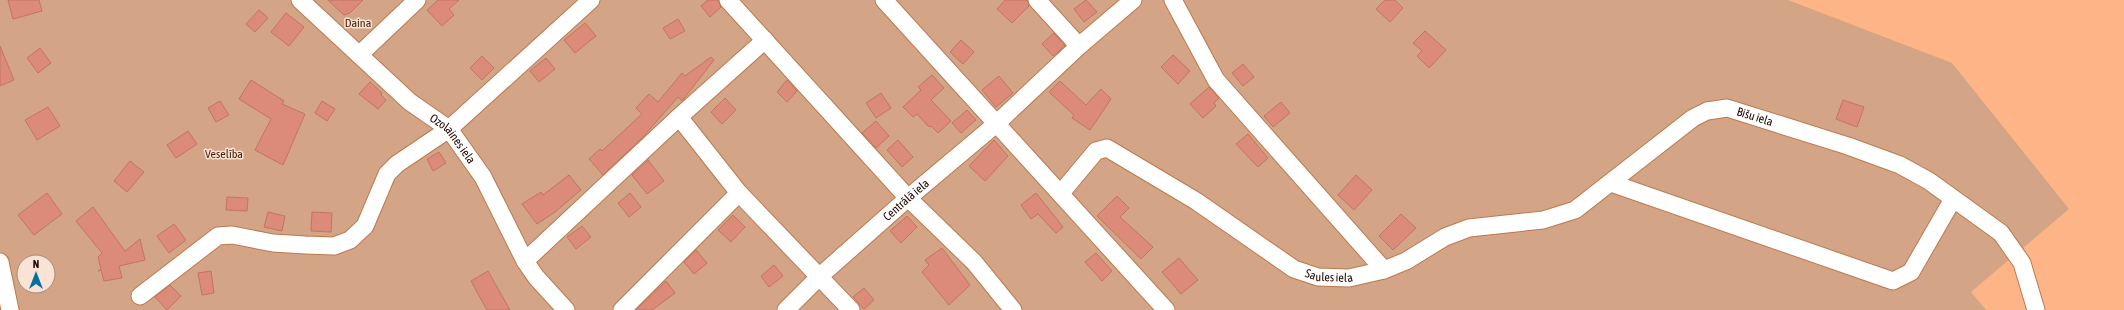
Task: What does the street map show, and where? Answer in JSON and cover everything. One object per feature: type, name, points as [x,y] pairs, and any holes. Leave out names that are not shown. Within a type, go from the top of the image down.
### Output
[{"type":"street","name":"Ozolaines iela","points":[[300,0],[410,102],[448,129],[484,177],[525,261],[536,277],[566,310]]},
{"type":"street","points":[[359,55],[417,0]]},
{"type":"street","points":[[140,296],[218,236],[232,236],[273,243],[305,246],[334,246],[350,240],[364,226],[387,174],[397,164],[448,129],[591,0]]},
{"type":"street","points":[[728,0],[908,198],[974,262],[1013,310]]},
{"type":"street","points":[[884,0],[1166,310]]},
{"type":"street","points":[[1037,0],[1079,46]]},
{"type":"street","name":"Centrālā iela","points":[[786,310],[820,276],[908,198],[996,124],[1079,46],[1133,0]]},
{"type":"street","points":[[1173,0],[1216,80],[1384,270]]},
{"type":"street","points":[[525,261],[679,117],[765,40]]},
{"type":"street","name":"Bišu iela","points":[[1575,210],[1611,183],[1676,129],[1707,111],[1727,108],[1848,146],[1900,165],[1929,181],[2001,233],[2022,263],[2036,310]]},
{"type":"street","points":[[679,117],[739,193],[851,310]]},
{"type":"street","name":"Saules iela","points":[[1061,193],[1096,151],[1107,148],[1196,201],[1294,269],[1318,277],[1349,278],[1384,270],[1406,261],[1445,237],[1469,228],[1543,220],[1575,210]]},
{"type":"street","points":[[1611,183],[1893,281],[1911,272],[1953,199]]},
{"type":"street","points":[[622,310],[739,193]]},
{"type":"street","points":[[0,262],[10,310]]},
{"type":"green space","points":[[0,0],[1788,0],[1952,63],[2069,209],[1971,292],[1986,310],[0,310]]},
{"type":"building","points":[[8,0],[39,0],[42,11],[13,19]]},
{"type":"building","points":[[328,0],[363,0],[350,13],[344,15]]},
{"type":"building","points":[[438,0],[459,0],[449,9],[454,15],[442,26],[427,10]]},
{"type":"building","points":[[708,0],[718,0],[721,7],[710,17],[701,6]]},
{"type":"building","points":[[1005,0],[1027,0],[1029,6],[1012,23],[997,9]]},
{"type":"building","points":[[1086,0],[1097,12],[1084,22],[1074,9]]},
{"type":"building","points":[[1385,0],[1395,0],[1403,8],[1390,22],[1376,9]]},
{"type":"building","points":[[259,10],[268,18],[255,32],[246,24]]},
{"type":"building","points":[[286,13],[304,27],[289,46],[271,32]]},
{"type":"building","points":[[678,19],[685,31],[670,39],[663,28]]},
{"type":"building","points":[[585,23],[596,36],[575,53],[564,40]]},
{"type":"building","points":[[1425,31],[1446,50],[1429,68],[1417,56],[1422,51],[1413,43]]},
{"type":"building","points":[[1054,33],[1065,46],[1053,56],[1042,44]]},
{"type":"building","points":[[961,40],[974,52],[963,64],[950,52]]},
{"type":"building","points":[[0,46],[14,80],[0,86]]},
{"type":"building","points":[[40,48],[51,63],[38,73],[27,58]]},
{"type":"building","points":[[1173,55],[1190,71],[1178,84],[1161,67]]},
{"type":"building","points":[[482,56],[494,68],[482,80],[470,68]]},
{"type":"building","points":[[711,57],[714,60],[682,101],[678,97],[642,138],[603,175],[589,159],[600,149],[602,151],[642,114],[636,108],[649,94],[658,102],[682,73],[685,76]]},
{"type":"building","points":[[546,58],[555,69],[539,82],[530,71]]},
{"type":"building","points":[[1243,64],[1254,77],[1243,86],[1232,73]]},
{"type":"building","points":[[932,75],[944,88],[931,100],[951,121],[938,133],[931,126],[929,127],[917,114],[913,117],[903,107],[921,90],[918,87]]},
{"type":"building","points":[[999,76],[1013,93],[996,107],[982,90]]},
{"type":"building","points":[[251,80],[284,101],[282,104],[305,114],[283,165],[255,150],[271,119],[239,99]]},
{"type":"building","points":[[787,80],[797,91],[787,102],[777,92]]},
{"type":"building","points":[[1060,81],[1086,105],[1101,89],[1111,99],[1090,130],[1072,118],[1074,115],[1049,92]]},
{"type":"building","points":[[370,82],[382,93],[381,95],[386,100],[378,109],[359,94]]},
{"type":"building","points":[[1209,87],[1219,98],[1214,103],[1216,106],[1203,118],[1190,104]]},
{"type":"building","points":[[881,93],[891,108],[876,118],[866,103]]},
{"type":"building","points":[[725,98],[736,110],[722,124],[711,112]]},
{"type":"building","points":[[1843,100],[1864,107],[1857,127],[1836,119]]},
{"type":"building","points":[[220,101],[229,115],[216,122],[208,108]]},
{"type":"building","points":[[322,101],[335,109],[327,121],[315,113]]},
{"type":"building","points":[[1281,102],[1290,113],[1273,127],[1264,116]]},
{"type":"building","points":[[48,107],[60,126],[37,140],[25,120]]},
{"type":"building","points":[[967,110],[976,120],[961,133],[952,123]]},
{"type":"building","points":[[876,121],[889,136],[876,148],[862,133]]},
{"type":"building","points":[[188,131],[197,144],[176,158],[167,145]]},
{"type":"building","points":[[1248,134],[1268,158],[1258,167],[1236,144]]},
{"type":"building","points":[[898,140],[913,157],[902,167],[887,150]]},
{"type":"building","points":[[994,140],[1008,156],[985,181],[969,166]]},
{"type":"building","points":[[439,152],[446,163],[433,171],[427,159]]},
{"type":"building","points":[[648,160],[664,181],[647,194],[632,175]]},
{"type":"building","points":[[130,161],[144,172],[127,192],[114,181]]},
{"type":"building","points":[[569,175],[581,190],[555,212],[537,224],[522,204],[541,192],[543,195]]},
{"type":"building","points":[[1356,175],[1372,190],[1354,210],[1338,195]]},
{"type":"building","points":[[47,193],[62,214],[34,235],[18,215]]},
{"type":"building","points":[[630,193],[641,207],[629,217],[618,203]]},
{"type":"building","points":[[1036,193],[1063,227],[1056,233],[1038,214],[1031,219],[1021,205]]},
{"type":"building","points":[[1117,196],[1129,208],[1120,217],[1153,247],[1141,259],[1097,216]]},
{"type":"building","points":[[227,197],[248,198],[247,211],[226,210]]},
{"type":"building","points":[[93,207],[125,251],[140,239],[145,260],[119,266],[122,278],[104,281],[101,270],[98,271],[101,269],[98,257],[102,253],[76,221]]},
{"type":"building","points":[[268,212],[285,216],[282,231],[264,227]]},
{"type":"building","points":[[312,212],[332,213],[331,232],[311,231]]},
{"type":"building","points":[[1401,214],[1416,228],[1393,250],[1379,236]]},
{"type":"building","points":[[733,215],[745,227],[731,242],[718,230]]},
{"type":"building","points":[[907,216],[917,227],[901,243],[890,231]]},
{"type":"building","points":[[174,224],[186,240],[169,253],[157,236]]},
{"type":"building","points":[[582,226],[591,237],[576,249],[567,237]]},
{"type":"building","points":[[942,248],[970,285],[949,305],[922,272],[929,265],[925,260]]},
{"type":"building","points":[[696,250],[707,263],[694,274],[684,262]]},
{"type":"building","points":[[1096,253],[1112,271],[1102,281],[1085,262]]},
{"type":"building","points":[[1179,258],[1198,280],[1181,294],[1162,272]]},
{"type":"building","points":[[774,265],[783,276],[769,287],[761,276]]},
{"type":"building","points":[[211,271],[214,293],[202,295],[198,273]]},
{"type":"building","points":[[488,271],[510,310],[487,310],[471,281]]},
{"type":"building","points":[[666,281],[675,293],[652,310],[636,310]]},
{"type":"building","points":[[170,285],[181,296],[167,310],[155,297]]},
{"type":"building","points":[[864,288],[874,300],[864,309],[853,297]]},
{"type":"park label","name":"Daina","points":[[358,23]]},
{"type":"park label","name":"Veselība","points":[[224,154]]}]
